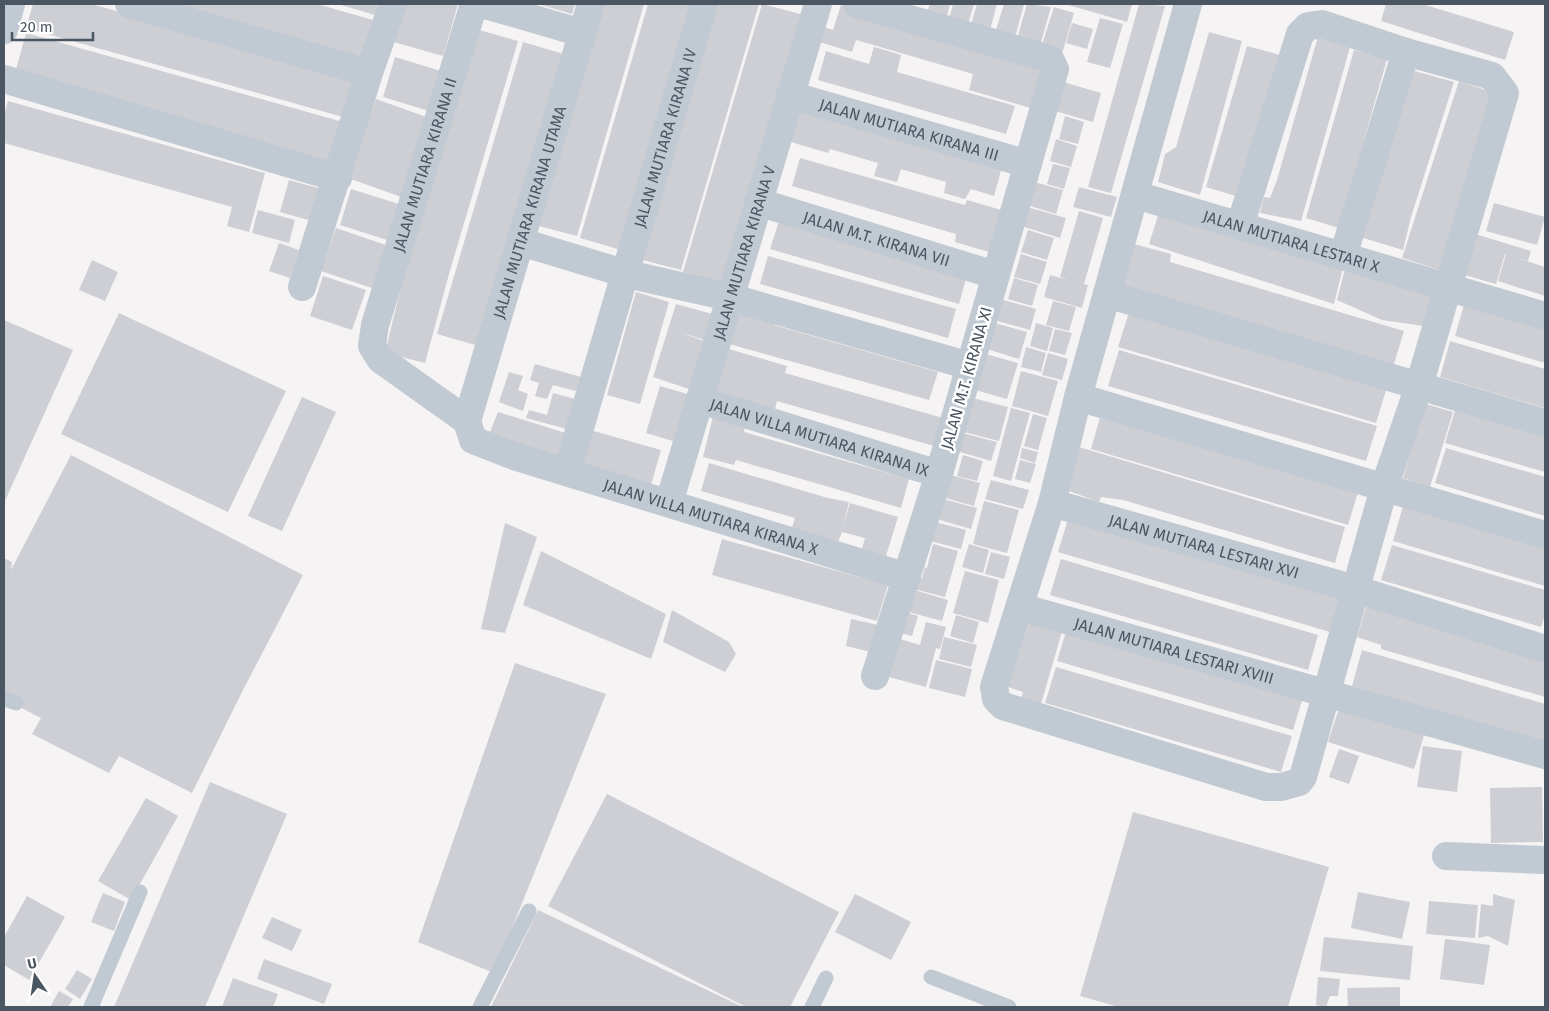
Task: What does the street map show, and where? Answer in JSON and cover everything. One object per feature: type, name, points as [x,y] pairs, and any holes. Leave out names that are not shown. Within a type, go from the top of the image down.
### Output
[{"type":"street","points":[[4,30],[12,4]]},
{"type":"street","points":[[129,4],[369,73]]},
{"type":"street","points":[[302,287],[338,178],[369,73],[393,4]]},
{"type":"street","name":"JALAN MUTIARA KIRANA II","points":[[468,421],[377,356],[372,346],[375,325],[474,4]]},
{"type":"street","points":[[482,4],[582,33]]},
{"type":"street","name":"JALAN MUTIARA KIRANA UTAMA","points":[[468,421],[591,4]]},
{"type":"street","name":"JALAN MUTIARA KIRANA IV","points":[[567,472],[704,4]]},
{"type":"street","name":"JALAN MUTIARA KIRANA V","points":[[669,503],[818,4]]},
{"type":"street","name":"JALAN M.T. KIRANA XI","points":[[857,4],[1050,59],[1055,66],[1054,78],[995,275],[939,474],[876,676]]},
{"type":"street","points":[[1186,6],[1136,195],[1078,397],[1052,503],[994,688],[996,699],[1003,706],[1266,787],[1292,785],[1299,782],[1303,777],[1384,488],[1419,386],[1505,93],[1492,76],[1406,52],[1322,24],[1308,26],[1300,34],[1240,226]]},
{"type":"street","points":[[1344,256],[1406,52]]},
{"type":"street","points":[[4,79],[338,178]]},
{"type":"street","name":"JALAN MUTIARA KIRANA III","points":[[790,94],[1028,164]]},
{"type":"street","name":"JALAN MUTIARA LESTARI X","points":[[1136,195],[1545,316]]},
{"type":"street","name":"JALAN M.T. KIRANA VII","points":[[758,202],[995,275]]},
{"type":"street","points":[[521,242],[626,274],[729,297],[970,366]]},
{"type":"street","points":[[1107,294],[1545,423]]},
{"type":"street","points":[[1078,397],[1545,535]]},
{"type":"street","name":"JALAN VILLA MUTIARA KIRANA IX","points":[[700,400],[939,474]]},
{"type":"street","name":"JALAN VILLA MUTIARA KIRANA X","points":[[468,421],[473,440],[514,456],[907,577]]},
{"type":"street","name":"JALAN MUTIARA LESTARI XVI","points":[[1052,503],[1355,590],[1545,649]]},
{"type":"street","name":"JALAN MUTIARA LESTARI XVIII","points":[[1020,607],[1545,755]]},
{"type":"street","points":[[1446,856],[1545,860]]},
{"type":"lane","points":[[91,1007],[140,892]]},
{"type":"lane","points":[[480,1007],[492,988],[529,911]]},
{"type":"lane","points":[[931,977],[1009,1007]]},
{"type":"lane","points":[[812,1007],[826,978]]},
{"type":"building","points":[[33,4],[91,4],[355,77],[343,117],[26,28]]},
{"type":"building","points":[[167,4],[317,4],[373,20],[361,59]]},
{"type":"building","points":[[338,4],[378,4],[375,15]]},
{"type":"building","points":[[401,4],[458,4],[443,56],[390,41]]},
{"type":"building","points":[[538,4],[575,4],[572,14]]},
{"type":"building","points":[[600,4],[644,4],[577,236],[535,225]]},
{"type":"building","points":[[648,4],[692,4],[621,250],[580,238]]},
{"type":"building","points":[[714,4],[759,4],[681,270],[639,259]]},
{"type":"building","points":[[762,4],[804,15],[725,284],[683,272]]},
{"type":"building","points":[[930,4],[950,4],[946,21],[926,15]]},
{"type":"building","points":[[953,4],[974,4],[968,24],[949,19]]},
{"type":"building","points":[[977,4],[997,4],[990,30],[971,25]]},
{"type":"building","points":[[1004,4],[1024,4],[1014,41],[994,36]]},
{"type":"building","points":[[1027,4],[1051,7],[1040,46],[1017,39]]},
{"type":"building","points":[[1065,4],[1132,4],[1127,22]]},
{"type":"building","points":[[1139,4],[1165,6],[1111,193],[1088,187]]},
{"type":"building","points":[[1386,4],[1422,4],[1514,32],[1505,60],[1381,21]]},
{"type":"building","points":[[841,5],[1046,64],[1034,109],[969,90],[973,74],[856,40],[852,52],[816,41],[820,26],[833,30]]},
{"type":"building","points":[[1054,7],[1074,13],[1062,54],[1041,48]]},
{"type":"building","points":[[1100,18],[1123,24],[1110,68],[1087,62]]},
{"type":"building","points":[[1072,23],[1093,29],[1087,49],[1066,43]]},
{"type":"building","points":[[476,29],[518,41],[449,274],[425,363],[385,353],[407,262]]},
{"type":"building","points":[[1315,29],[1352,40],[1301,221],[1260,213],[1264,197],[1270,198],[1277,180],[1317,40],[1313,38]]},
{"type":"building","points":[[1209,32],[1242,41],[1200,195],[1158,182],[1165,154],[1176,147]]},
{"type":"building","points":[[26,33],[343,122],[331,162],[15,73]]},
{"type":"building","points":[[523,42],[564,54],[479,346],[437,334]]},
{"type":"building","points":[[1247,46],[1280,55],[1239,197],[1206,187]]},
{"type":"building","points":[[874,47],[901,55],[897,72],[1015,106],[1006,134],[818,80],[826,51],[869,64]]},
{"type":"building","points":[[1354,50],[1387,59],[1339,228],[1306,218]]},
{"type":"building","points":[[395,57],[441,71],[429,111],[383,97]]},
{"type":"building","points":[[1411,70],[1454,82],[1411,217],[1403,250],[1360,237]]},
{"type":"building","points":[[1459,81],[1501,95],[1443,271],[1402,258]]},
{"type":"building","points":[[1063,82],[1101,93],[1093,122],[1055,111]]},
{"type":"building","points":[[376,99],[432,119],[404,198],[348,178]]},
{"type":"building","points":[[797,100],[1002,167],[994,196],[971,189],[965,199],[944,193],[946,182],[901,169],[897,182],[874,176],[878,163],[830,149],[828,153],[784,140]]},
{"type":"building","points":[[8,101],[265,173],[249,232],[227,226],[232,207],[4,143],[4,115]]},
{"type":"building","points":[[1065,116],[1084,122],[1078,144],[1059,139]]},
{"type":"building","points":[[1056,139],[1077,146],[1071,167],[1050,161]]},
{"type":"building","points":[[800,158],[965,205],[967,200],[1008,212],[989,252],[955,242],[956,234],[792,186]]},
{"type":"building","points":[[1053,164],[1070,168],[1064,189],[1047,184]]},
{"type":"building","points":[[289,180],[325,190],[315,222],[280,212]]},
{"type":"building","points":[[1034,182],[1063,190],[1056,214],[1027,205]]},
{"type":"building","points":[[1079,187],[1117,197],[1111,217],[1073,207]]},
{"type":"building","points":[[351,189],[399,204],[387,240],[340,225]]},
{"type":"building","points":[[1494,203],[1545,217],[1537,245],[1486,231]]},
{"type":"building","points":[[1027,207],[1066,218],[1060,238],[1021,226]]},
{"type":"building","points":[[1160,209],[1343,267],[1334,304],[1149,244]]},
{"type":"building","points":[[258,210],[295,220],[289,243],[252,233]]},
{"type":"building","points":[[1079,211],[1103,218],[1084,284],[1088,285],[1082,308],[1044,297],[1050,275],[1068,280],[1060,277]]},
{"type":"building","points":[[779,221],[967,275],[959,304],[770,249]]},
{"type":"building","points":[[336,228],[386,245],[372,288],[321,271]]},
{"type":"building","points":[[1028,230],[1054,238],[1047,260],[1021,252]]},
{"type":"building","points":[[1472,233],[1531,251],[1528,261],[1517,258],[1545,267],[1545,296],[1498,281],[1506,254],[1496,284],[1461,274]]},
{"type":"building","points":[[279,243],[299,250],[290,278],[269,271]]},
{"type":"building","points":[[1134,244],[1171,254],[1170,262],[1404,331],[1393,367],[1121,288]]},
{"type":"building","points":[[1021,254],[1047,262],[1040,284],[1014,277]]},
{"type":"building","points":[[768,256],[956,309],[948,338],[760,284]]},
{"type":"building","points":[[92,260],[118,272],[105,301],[79,290]]},
{"type":"building","points":[[1347,261],[1435,287],[1423,326],[1382,320],[1337,300]]},
{"type":"building","points":[[323,276],[366,290],[352,330],[310,316]]},
{"type":"building","points":[[1014,278],[1038,285],[1032,306],[1008,299]]},
{"type":"building","points":[[636,292],[669,302],[640,404],[607,395]]},
{"type":"building","points":[[1000,299],[1036,309],[1030,330],[994,320]]},
{"type":"building","points":[[734,300],[776,312],[774,325],[938,372],[929,400],[722,342]]},
{"type":"building","points":[[1053,301],[1076,307],[1069,331],[1046,325]]},
{"type":"building","points":[[1465,301],[1545,324],[1545,363],[1455,336]]},
{"type":"building","points":[[676,304],[716,315],[709,341],[681,333],[704,341],[689,389],[653,377]]},
{"type":"building","points":[[1129,312],[1387,387],[1376,423],[1118,347]]},
{"type":"building","points":[[119,313],[286,391],[228,512],[61,434]]},
{"type":"building","points":[[4,320],[73,350],[4,503]]},
{"type":"building","points":[[995,323],[1027,332],[1019,359],[987,349]]},
{"type":"building","points":[[1036,323],[1053,328],[1047,351],[1030,346]]},
{"type":"building","points":[[1055,329],[1072,333],[1065,355],[1049,351]]},
{"type":"building","points":[[1450,341],[1545,369],[1545,408],[1440,377]]},
{"type":"building","points":[[722,347],[787,366],[785,373],[950,420],[941,448],[777,401],[775,409],[710,390]]},
{"type":"building","points":[[1026,347],[1046,353],[1041,372],[1021,367]]},
{"type":"building","points":[[1119,350],[1377,426],[1366,461],[1108,386]]},
{"type":"building","points":[[982,353],[1018,363],[1007,399],[972,389]]},
{"type":"building","points":[[1048,353],[1068,359],[1062,380],[1042,375]]},
{"type":"building","points":[[535,364],[581,377],[576,391],[553,385],[547,399],[535,396],[539,383],[530,380]]},
{"type":"building","points":[[1021,371],[1058,381],[1048,416],[1012,406]]},
{"type":"building","points":[[509,372],[523,376],[518,390],[528,394],[523,411],[499,402]]},
{"type":"building","points":[[660,386],[691,395],[676,442],[646,433]]},
{"type":"building","points":[[553,393],[575,399],[567,429],[526,418],[529,410],[547,415]]},
{"type":"building","points":[[302,397],[336,412],[282,531],[248,516]]},
{"type":"building","points":[[969,397],[1008,407],[999,441],[960,431]]},
{"type":"building","points":[[1426,404],[1453,412],[1430,487],[1403,478]]},
{"type":"building","points":[[1456,407],[1545,433],[1545,472],[1445,443]]},
{"type":"building","points":[[1011,408],[1030,413],[1011,481],[993,476]]},
{"type":"building","points":[[498,412],[569,434],[557,465],[486,442]]},
{"type":"building","points":[[1033,414],[1047,418],[1038,450],[1024,446]]},
{"type":"building","points":[[1101,414],[1359,489],[1348,525],[1091,449]]},
{"type":"building","points":[[713,416],[745,426],[744,432],[909,479],[901,508],[736,460],[734,465],[703,457]]},
{"type":"building","points":[[590,430],[661,450],[649,492],[579,472]]},
{"type":"building","points":[[958,432],[997,442],[991,461],[953,450]]},
{"type":"building","points":[[1079,447],[1345,527],[1335,563],[1123,500],[1101,497],[1099,502],[1066,490]]},
{"type":"building","points":[[1022,448],[1038,452],[1035,463],[1020,458]]},
{"type":"building","points":[[1446,448],[1545,477],[1545,516],[1435,483]]},
{"type":"building","points":[[71,455],[303,575],[192,793],[119,756],[109,773],[32,734],[41,718],[4,699],[4,558],[12,562],[11,570]]},
{"type":"building","points":[[963,455],[983,461],[977,481],[957,476]]},
{"type":"building","points":[[1020,460],[1036,464],[1030,483],[1015,479]]},
{"type":"building","points":[[709,463],[828,498],[849,502],[843,526],[850,503],[898,517],[885,559],[861,552],[865,538],[842,532],[837,545],[791,531],[795,518],[701,491]]},
{"type":"building","points":[[947,474],[980,483],[974,506],[942,497]]},
{"type":"building","points":[[991,480],[1029,490],[1023,509],[985,499]]},
{"type":"building","points":[[939,498],[977,508],[971,529],[933,518]]},
{"type":"building","points":[[984,501],[1019,510],[1007,553],[973,544]]},
{"type":"building","points":[[1403,506],[1545,547],[1545,586],[1393,541]]},
{"type":"building","points":[[1069,516],[1340,596],[1330,632],[1058,552]]},
{"type":"building","points":[[931,521],[966,530],[961,549],[926,540]]},
{"type":"building","points":[[505,523],[537,537],[505,633],[481,629]]},
{"type":"building","points":[[722,539],[888,585],[877,621],[712,575]]},
{"type":"building","points":[[933,544],[958,551],[945,597],[914,589],[917,576],[922,578],[925,567],[927,568]]},
{"type":"building","points":[[969,544],[989,550],[983,573],[962,567]]},
{"type":"building","points":[[1392,545],[1545,590],[1545,615],[1541,627],[1381,580]]},
{"type":"building","points":[[541,551],[666,614],[651,659],[523,605]]},
{"type":"building","points":[[991,552],[1010,557],[1004,579],[985,574]]},
{"type":"building","points":[[1061,559],[1318,635],[1308,670],[1050,595]]},
{"type":"building","points":[[965,571],[999,580],[988,623],[953,613]]},
{"type":"building","points":[[911,589],[948,600],[942,621],[905,611]]},
{"type":"building","points":[[1368,600],[1545,658],[1545,697],[1381,649],[1381,645],[1357,637]]},
{"type":"building","points":[[672,610],[729,642],[736,654],[725,672],[663,642]]},
{"type":"building","points":[[904,612],[918,616],[912,636],[898,632]]},
{"type":"building","points":[[956,615],[979,622],[973,643],[950,636]]},
{"type":"building","points":[[851,619],[878,625],[871,652],[846,646]]},
{"type":"building","points":[[926,622],[946,627],[940,649],[936,648],[926,687],[889,677],[900,639],[920,645]]},
{"type":"building","points":[[1029,623],[1063,628],[1039,711],[1019,706],[1023,692],[1008,687]]},
{"type":"building","points":[[1068,625],[1304,694],[1293,730],[1057,661]]},
{"type":"building","points":[[944,637],[977,645],[971,667],[939,659]]},
{"type":"building","points":[[1362,650],[1545,704],[1545,743],[1352,686]]},
{"type":"building","points":[[936,660],[972,669],[965,697],[929,688]]},
{"type":"building","points":[[515,663],[606,694],[494,973],[418,942]]},
{"type":"building","points":[[1056,667],[1292,736],[1281,772],[1045,703]]},
{"type":"building","points":[[1340,705],[1425,732],[1414,769],[1328,742]]},
{"type":"building","points":[[1423,746],[1462,751],[1457,792],[1417,787]]},
{"type":"building","points":[[1339,749],[1359,756],[1349,784],[1329,777]]},
{"type":"building","points":[[210,782],[287,814],[205,1007],[114,1007]]},
{"type":"building","points":[[1542,787],[1543,842],[1491,843],[1490,788]]},
{"type":"building","points":[[607,794],[839,912],[790,1007],[746,1007],[548,906]]},
{"type":"building","points":[[146,798],[178,816],[131,900],[98,881]]},
{"type":"building","points":[[1133,812],[1329,867],[1288,1007],[1119,1007],[1080,996]]},
{"type":"building","points":[[1358,892],[1410,902],[1402,939],[1351,928]]},
{"type":"building","points":[[103,893],[125,902],[114,931],[91,922]]},
{"type":"building","points":[[855,894],[911,922],[891,960],[835,932]]},
{"type":"building","points":[[1493,894],[1515,900],[1508,946],[1488,936],[1478,938],[1481,904],[1493,906]]},
{"type":"building","points":[[27,896],[65,917],[29,980],[4,965],[4,937]]},
{"type":"building","points":[[1429,901],[1478,905],[1475,938],[1426,934]]},
{"type":"building","points":[[538,910],[743,1007],[491,1007]]},
{"type":"building","points":[[272,917],[302,930],[292,951],[262,938]]},
{"type":"building","points":[[1324,937],[1413,946],[1410,980],[1320,971]]},
{"type":"building","points":[[1445,939],[1490,945],[1484,985],[1440,979]]},
{"type":"building","points":[[264,959],[332,984],[324,1004],[257,979]]},
{"type":"building","points":[[77,970],[92,979],[80,999],[65,989]]},
{"type":"building","points":[[1318,977],[1340,979],[1338,996],[1330,996],[1326,1007],[1316,1005]]},
{"type":"building","points":[[233,978],[278,994],[273,1007],[222,1007]]},
{"type":"building","points":[[1400,987],[1400,1007],[1348,1007],[1347,988]]},
{"type":"building","points":[[59,991],[73,999],[68,1007],[50,1007]]}]
